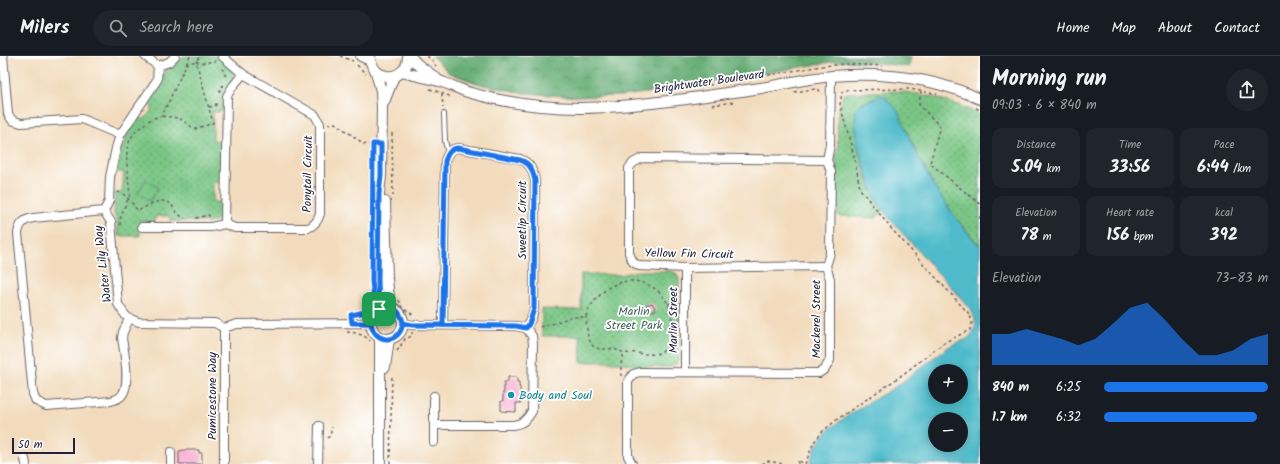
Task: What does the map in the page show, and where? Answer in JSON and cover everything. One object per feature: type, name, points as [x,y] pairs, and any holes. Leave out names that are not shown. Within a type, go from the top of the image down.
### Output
[{"type":"street","points":[[3,56],[8,114],[12,120],[21,124],[76,118],[82,119],[120,135]]},
{"type":"street","points":[[146,56],[158,66],[169,62],[175,56]]},
{"type":"street","points":[[382,108],[397,74],[407,64],[409,56]]},
{"type":"street","name":"Brightwater Boulevard","points":[[409,56],[440,82]]},
{"type":"street","points":[[367,57],[372,67],[372,75],[381,91],[382,108],[378,280],[375,308],[371,323],[375,334],[380,340],[380,464]]},
{"type":"street","name":"Ponytail Circuit","points":[[142,227],[211,228],[225,224],[235,228],[308,228],[314,226],[318,220],[320,214],[320,124],[315,115],[243,74],[221,59]]},
{"type":"street","name":"Water Lily Way","points":[[129,319],[118,304],[111,222],[104,211],[109,201],[110,176],[120,135],[157,80],[158,66]]},
{"type":"street","points":[[225,224],[227,96],[243,74]]},
{"type":"street","name":"Brightwater Boulevard","points":[[372,75],[397,74],[440,82],[470,93],[535,106],[581,108],[619,107],[760,88],[831,76],[878,75],[924,81],[966,92],[977,103]]},
{"type":"street","name":"Mackerel Street","points":[[632,464],[628,456],[628,382],[633,374],[640,372],[819,372],[826,369],[830,360],[830,279],[826,266],[830,253],[831,172],[827,160],[830,145],[831,76]]},
{"type":"street","name":"Sweetlip Circuit","points":[[448,153],[453,149],[458,148],[520,160],[527,162],[532,170],[535,180],[534,309],[529,324],[526,328]]},
{"type":"street","points":[[443,325],[445,161],[448,153]]},
{"type":"street","name":"Yellow Fin Circuit","points":[[826,266],[685,268],[639,266],[633,262],[629,253],[630,168],[633,163],[642,158],[827,160]]},
{"type":"street","points":[[381,176],[385,198],[387,280],[390,307]]},
{"type":"street","points":[[104,211],[33,218],[25,220],[19,225],[18,233],[33,394],[36,401],[46,406],[111,401],[120,398],[125,390],[127,382],[122,338],[129,319],[139,322],[215,323],[224,328],[237,324],[371,323]]},
{"type":"street","name":"Marlin Street","points":[[685,268],[685,372]]},
{"type":"street","points":[[375,308],[390,307],[400,313],[412,325],[516,326],[526,328],[532,336],[532,411],[528,419],[522,424],[514,425],[434,425]]},
{"type":"street","points":[[380,340],[394,338],[399,334],[408,320]]},
{"type":"street","name":"Pumicestone Way","points":[[224,328],[224,464]]},
{"type":"street","points":[[434,396],[434,442]]},
{"type":"street","points":[[318,464],[319,426]]},
{"type":"street","points":[[171,452],[171,464]]},
{"type":"lane","points":[[444,114],[445,141],[448,153]]},
{"type":"path","points":[[162,116],[190,56]]},
{"type":"path","points":[[196,61],[200,56]]},
{"type":"path","points":[[340,56],[353,62],[372,75]]},
{"type":"path","points":[[427,56],[432,60],[437,68]]},
{"type":"path","points":[[186,64],[196,61],[200,63],[221,59]]},
{"type":"path","points":[[120,230],[120,219],[129,199],[130,192],[126,155],[127,148],[130,138],[136,131],[150,120],[162,116],[179,118],[195,129],[213,123],[196,61]]},
{"type":"path","points":[[701,87],[821,66],[846,64],[884,66]]},
{"type":"path","points":[[221,65],[228,79],[227,81]]},
{"type":"path","points":[[209,107],[217,104],[221,88],[225,84]]},
{"type":"path","points":[[798,464],[798,460],[805,464],[814,442],[823,431],[839,418],[898,378],[945,342],[970,330],[972,323],[968,312],[888,226],[860,189],[855,160],[840,105],[842,92],[846,90],[909,88],[941,95]]},
{"type":"path","points":[[430,89],[457,98]]},
{"type":"path","points":[[791,92],[816,89],[822,93],[823,100],[831,99]]},
{"type":"path","points":[[921,91],[919,104],[940,126],[930,163],[980,204]]},
{"type":"path","points":[[442,94],[444,114]]},
{"type":"path","points":[[711,105],[740,101]]},
{"type":"path","points":[[977,103],[980,110]]},
{"type":"path","points":[[320,124],[335,123],[364,144],[381,144]]},
{"type":"path","points":[[392,132],[393,202]]},
{"type":"path","points":[[109,192],[121,192],[129,199],[137,210],[158,202],[168,202],[178,215],[187,219]]},
{"type":"path","points":[[190,220],[209,215],[210,220]]},
{"type":"path","points":[[980,216],[980,230]]},
{"type":"path","points":[[636,281],[647,283],[655,288],[668,304],[672,319],[672,338],[668,346],[663,351],[650,355],[636,352],[626,353],[612,348],[596,348],[590,341],[588,335],[586,317],[590,307],[603,292],[620,282],[636,281]]},
{"type":"path","points":[[397,294],[402,308],[412,314],[408,320]]},
{"type":"path","points":[[352,323],[351,315],[375,308]]},
{"type":"path","points":[[540,327],[570,317],[586,317]]},
{"type":"path","points":[[344,332],[352,332],[368,338],[380,340]]},
{"type":"path","points":[[396,353],[405,339],[412,336],[412,332]]},
{"type":"path","points":[[390,464],[392,372]]},
{"type":"path","points":[[762,464],[767,461],[784,464]]},
{"type":"green space","points":[[183,56],[217,56],[232,70],[233,74],[232,82],[223,95],[222,111],[213,112],[213,140],[221,141],[222,182],[213,182],[213,202],[222,202],[219,218],[214,222],[171,221],[169,216],[156,216],[155,222],[140,221],[140,236],[118,236],[117,219],[114,214],[115,193],[122,193],[124,172],[116,172],[124,142],[137,115],[144,120],[153,108],[146,103],[160,84],[166,70],[174,66]]},
{"type":"green space","points":[[432,56],[911,56],[909,67],[877,63],[838,61],[669,90],[621,96],[577,97],[523,93],[479,84],[449,73]]},
{"type":"green space","points":[[894,91],[938,98],[980,115],[980,246],[955,217],[935,188],[917,154],[875,99],[864,102],[859,106],[856,113],[855,124],[856,136],[866,176],[873,194],[883,210],[876,218],[838,216],[837,172],[835,158],[838,149],[837,116],[843,95],[848,93]]},
{"type":"green space","points":[[146,180],[158,188],[150,201],[138,192]]},
{"type":"green space","name":"Marlin Street Park","points":[[638,271],[670,271],[676,273],[679,279],[679,359],[676,364],[670,367],[645,367],[618,362],[581,362],[580,336],[542,336],[542,309],[581,310],[581,274],[619,275]]},
{"type":"water","points":[[879,95],[887,97],[887,101],[895,106],[933,183],[955,217],[980,246],[980,464],[810,464],[817,444],[837,423],[901,383],[950,346],[967,339],[974,331],[976,323],[972,312],[967,305],[888,217],[874,195],[858,147],[855,123],[856,111],[859,105],[875,99]]},
{"type":"building","points":[[652,303],[656,310],[648,312],[646,305]]},
{"type":"building","name":"Body and Soul","points":[[508,377],[517,377],[517,382],[519,382],[521,403],[516,403],[516,412],[501,411],[504,382],[508,382]]},
{"type":"building","points":[[199,450],[199,453],[202,453],[202,464],[179,464],[179,451]]},
{"type":"place","name":"Body and Soul","points":[[511,395]]},
{"type":"route","points":[[379,309],[379,193],[381,176],[381,144],[373,144],[372,281],[374,300],[372,306],[368,310],[351,315],[352,323],[371,323],[375,334],[384,339],[394,338],[399,334],[403,323],[412,325],[443,325],[445,161],[448,153],[453,149],[458,148],[527,162],[532,170],[535,180],[534,309],[532,317],[526,328],[516,326],[412,325],[403,323],[400,313],[395,309],[384,307],[379,309]]}]
